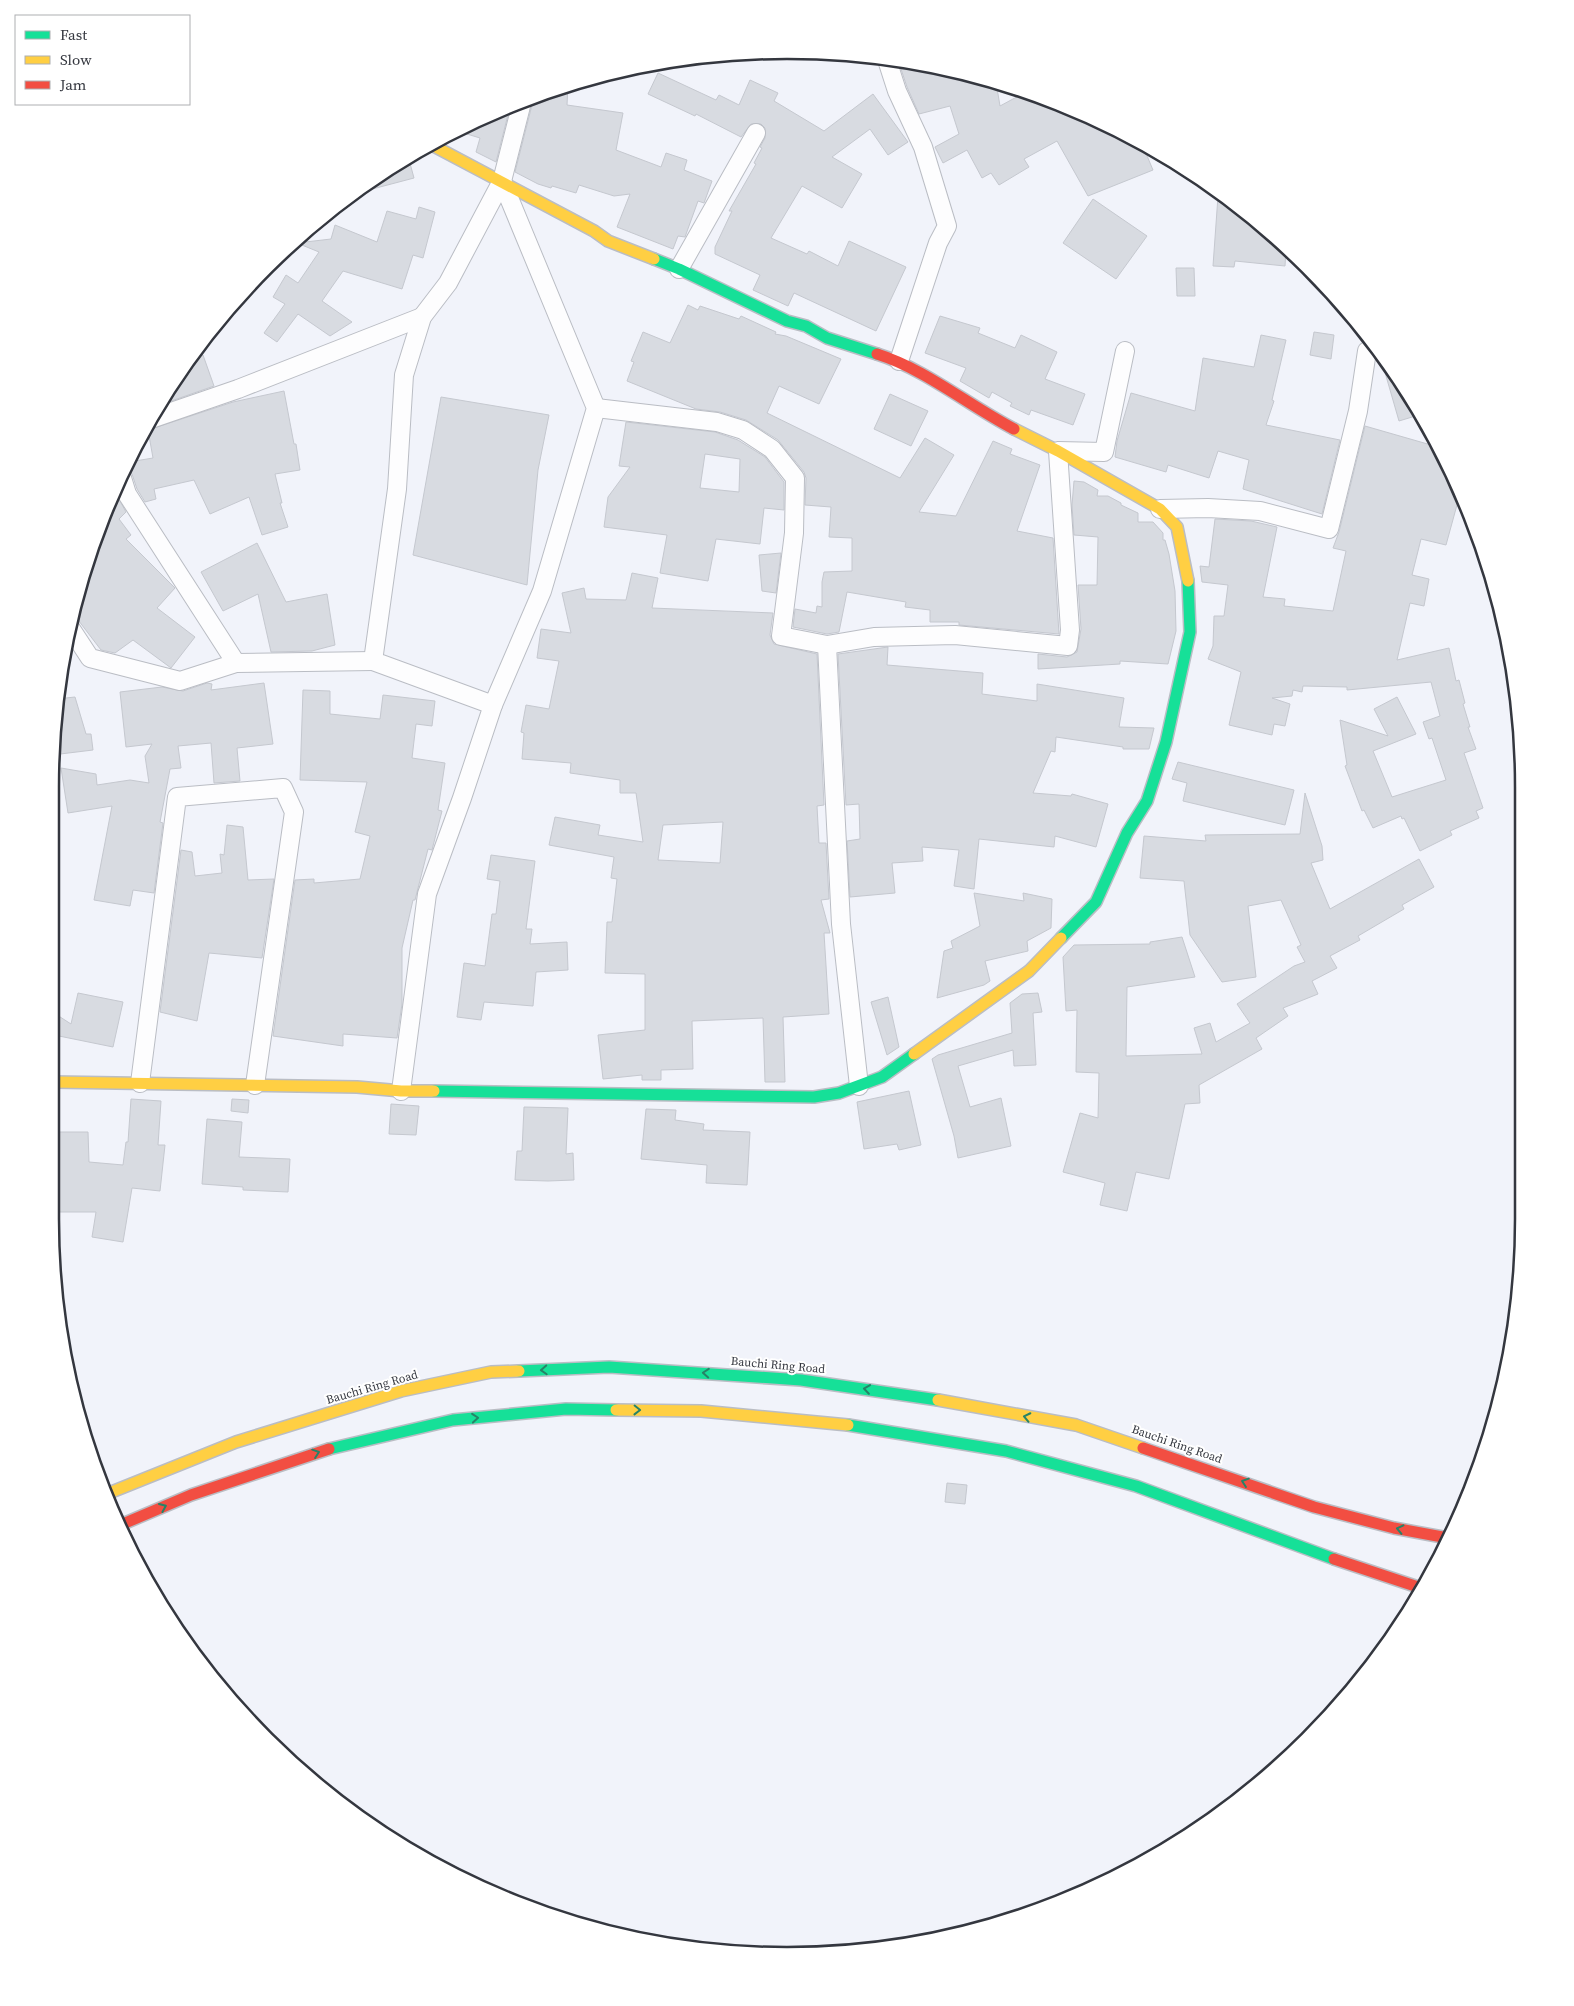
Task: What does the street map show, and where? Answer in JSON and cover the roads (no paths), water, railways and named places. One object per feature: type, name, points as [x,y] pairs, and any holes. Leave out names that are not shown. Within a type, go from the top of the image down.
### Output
[{"type":"main road","points":[[59,1082],[356,1087],[402,1091],[814,1097],[839,1093],[882,1077],[1029,971],[1096,902],[1127,833],[1147,801],[1166,742],[1190,632],[1184,551],[1177,527],[1160,509],[1058,451],[989,416],[899,361],[827,338],[806,326],[787,322],[679,269],[608,241],[594,231],[438,148]]},
{"type":"main road","name":"Bauchi Ring Road","points":[[112,1492],[236,1442],[401,1391],[491,1372],[609,1367],[801,1380],[976,1406],[1076,1426],[1314,1507],[1394,1528],[1442,1537]]},
{"type":"main road","points":[[126,1523],[191,1495],[334,1447],[453,1420],[566,1409],[701,1411],[835,1423],[1006,1451],[1136,1486],[1320,1554],[1416,1586]]},
{"type":"street","points":[[890,66],[897,91],[923,147],[947,226],[938,242],[899,361]]},
{"type":"street","points":[[372,660],[397,490],[404,374],[422,317],[448,283],[502,181],[520,109]]},
{"type":"street","points":[[679,269],[756,134]]},
{"type":"street","points":[[402,1091],[427,894],[459,807],[493,705],[542,591],[596,408],[502,181]]},
{"type":"street","points":[[160,416],[238,389],[422,317]]},
{"type":"street","points":[[1160,509],[1208,508],[1260,511],[1329,529],[1358,411],[1367,351],[1369,350]]},
{"type":"street","points":[[596,408],[717,422],[743,430],[772,449],[795,478],[794,533],[781,636],[827,645],[874,636],[955,635],[1068,646],[1070,630],[1058,451],[1104,452],[1126,351]]},
{"type":"street","points":[[124,486],[127,494],[236,663]]},
{"type":"street","points":[[75,636],[90,658],[180,681],[236,663],[372,660],[493,705]]},
{"type":"street","points":[[827,645],[842,924],[859,1086]]},
{"type":"street","points":[[140,1083],[177,797],[283,788],[294,812],[255,1085]]}]
